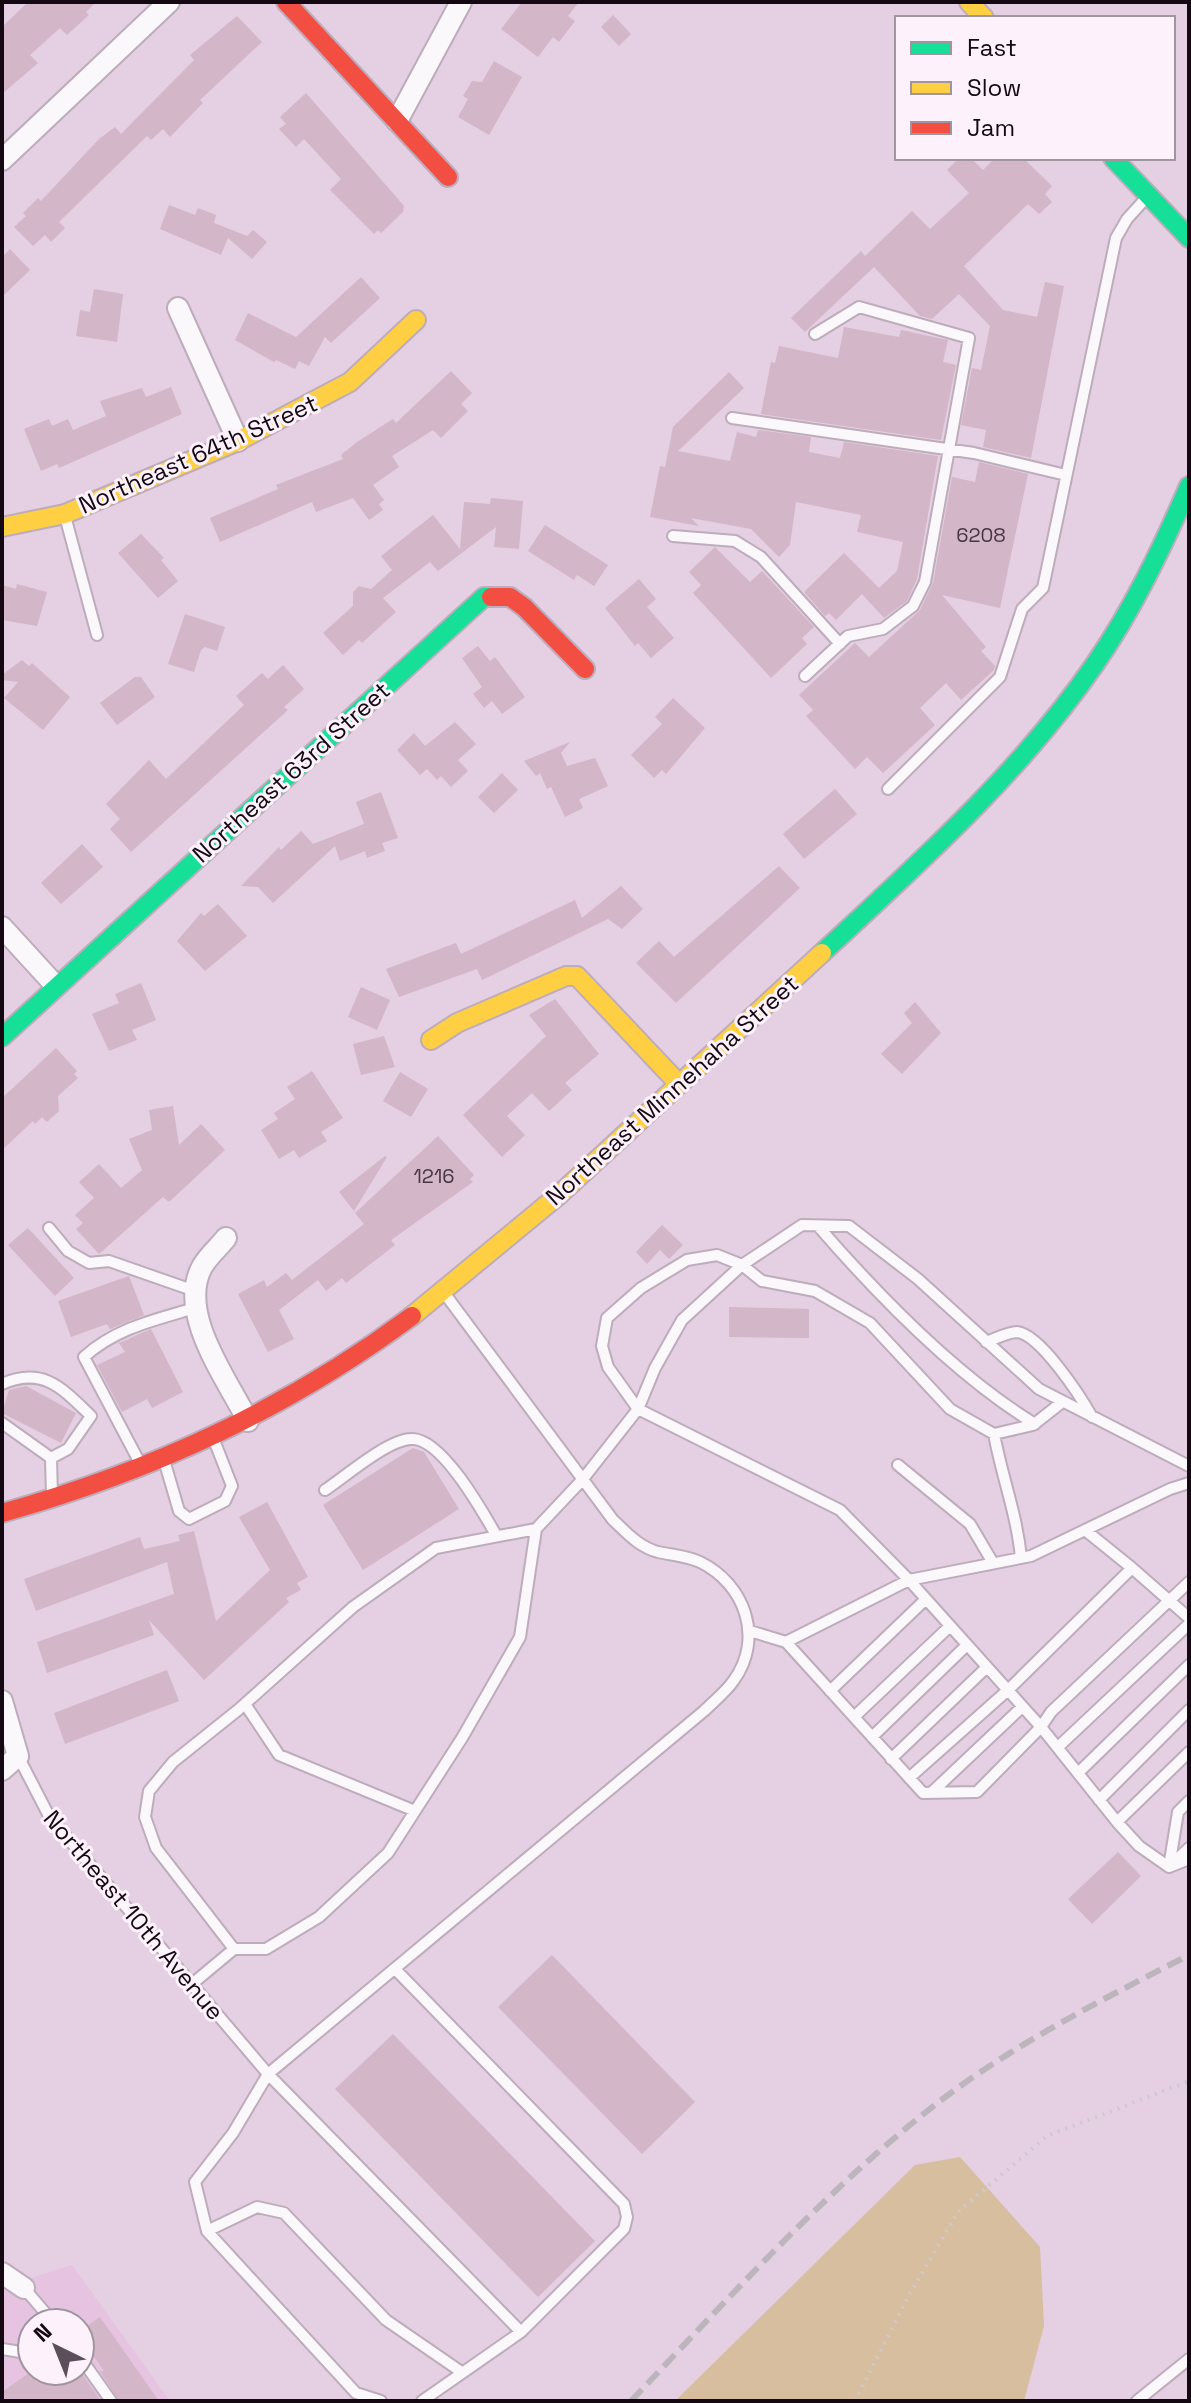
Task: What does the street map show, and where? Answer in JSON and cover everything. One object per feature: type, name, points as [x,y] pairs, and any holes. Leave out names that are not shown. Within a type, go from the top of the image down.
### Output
[{"type":"street","points":[[2,160],[169,2]]},
{"type":"street","points":[[286,2],[448,177]]},
{"type":"street","points":[[397,121],[461,2]]},
{"type":"street","points":[[1115,160],[1189,238]]},
{"type":"street","points":[[178,308],[238,441]]},
{"type":"street","name":"Northeast 64th Street","points":[[2,527],[65,514],[238,441],[350,382],[416,320]]},
{"type":"street","name":"Northeast Minnehaha Street","points":[[2,1513],[52,1500],[143,1469],[248,1421],[333,1372],[443,1292],[679,1084],[918,862],[1061,709],[1132,604],[1189,486]]},
{"type":"street","name":"Northeast 63rd Street","points":[[2,1037],[55,985],[484,597],[510,597],[524,607],[585,669]]},
{"type":"street","points":[[2,927],[55,985]]},
{"type":"street","points":[[431,1040],[470,1017],[566,976],[577,976],[679,1084]]},
{"type":"street","points":[[226,1238],[203,1265],[195,1300],[196,1317],[248,1421]]},
{"type":"street","name":"Northeast 10th Avenue","points":[[2,1701],[10,1763]]},
{"type":"street","points":[[2,2273],[24,2288]]},
{"type":"lane","points":[[888,789],[1000,677],[1022,609],[1043,588],[1116,238],[1127,219],[1149,195]]},
{"type":"lane","points":[[805,676],[848,636],[883,629],[913,606],[925,582],[969,338],[859,307],[815,334]]},
{"type":"lane","points":[[732,418],[951,450],[1066,475]]},
{"type":"lane","points":[[65,514],[97,635]]},
{"type":"lane","points":[[673,536],[735,541],[761,557],[840,644]]},
{"type":"lane","points":[[192,1984],[234,1949],[266,1949],[319,1917],[388,1853],[520,1637],[536,1529],[583,1479],[638,1409],[655,1368],[682,1320],[742,1265],[802,1225],[849,1226],[918,1279],[1039,1389],[1061,1403],[1189,1466]]},
{"type":"lane","points":[[818,1226],[871,1282],[993,1398],[1035,1424]]},
{"type":"lane","points":[[49,1228],[68,1251],[89,1263],[109,1261],[195,1300]]},
{"type":"lane","points":[[1061,1403],[1035,1424],[994,1434],[950,1409],[870,1323],[815,1291],[762,1281],[742,1265],[717,1255],[687,1260],[641,1288],[607,1318],[602,1346],[608,1367],[638,1409],[840,1510],[909,1580],[1041,1727],[1139,1846],[1169,1867]]},
{"type":"lane","points":[[381,2401],[356,2393],[207,2231],[195,2182],[233,2133],[268,2074],[704,1711],[734,1681],[748,1654],[750,1631],[745,1609],[734,1588],[717,1572],[697,1560],[655,1551],[637,1542],[613,1520],[443,1292]]},
{"type":"lane","points":[[143,1469],[84,1357],[99,1343],[195,1300]]},
{"type":"lane","points":[[986,1342],[1015,1332],[1031,1337],[1081,1398],[1093,1419]]},
{"type":"lane","points":[[2,1384],[23,1375],[59,1385],[91,1416],[68,1449],[51,1458]]},
{"type":"lane","points":[[2,1423],[51,1458]]},
{"type":"lane","points":[[994,1434],[1002,1476],[1017,1517],[1021,1558]]},
{"type":"lane","points":[[164,1460],[179,1511],[189,1519],[225,1501],[232,1486],[213,1438]]},
{"type":"lane","points":[[325,1490],[389,1446],[411,1439],[426,1442],[475,1498],[496,1535]]},
{"type":"lane","points":[[51,1458],[52,1500]]},
{"type":"lane","points":[[898,1465],[970,1524],[993,1563]]},
{"type":"lane","points":[[786,1642],[909,1580],[1021,1558],[1189,1483]]},
{"type":"lane","points":[[234,1949],[156,1848],[145,1817],[149,1791],[173,1762],[245,1704],[353,1607],[436,1548],[536,1529]]},
{"type":"lane","points":[[1085,1530],[1189,1618]]},
{"type":"lane","points":[[909,1778],[1008,1690],[1132,1568]]},
{"type":"lane","points":[[750,1631],[786,1642],[923,1793],[977,1792],[1041,1727],[1051,1712],[1189,1582]]},
{"type":"lane","points":[[830,1691],[926,1599]]},
{"type":"lane","points":[[1058,1747],[1189,1624]]},
{"type":"lane","points":[[854,1717],[950,1626]]},
{"type":"lane","points":[[872,1737],[967,1645]]},
{"type":"lane","points":[[1079,1772],[1189,1665]]},
{"type":"lane","points":[[891,1759],[987,1667]]},
{"type":"lane","points":[[245,1704],[279,1755],[415,1811]]},
{"type":"lane","points":[[931,1793],[1022,1707]]},
{"type":"lane","points":[[1099,1800],[1189,1710]]},
{"type":"lane","points":[[1117,1822],[1189,1752]]},
{"type":"lane","name":"Northeast 10th Avenue","points":[[10,1763],[49,1816],[268,2074],[521,2332]]},
{"type":"lane","points":[[1169,1867],[1178,1812],[1189,1801]]},
{"type":"lane","points":[[1169,1867],[1189,1848]]},
{"type":"lane","points":[[1169,1867],[1189,1859]]},
{"type":"lane","points":[[395,1969],[624,2204],[627,2217],[624,2229],[521,2332],[460,2371],[422,2401]]},
{"type":"lane","points":[[207,2231],[257,2207],[284,2213],[386,2320],[460,2371]]},
{"type":"lane","points":[[24,2288],[40,2307]]},
{"type":"lane","points":[[1137,2401],[1189,2359]]},
{"type":"lane","points":[[96,2380],[111,2401]]},
{"type":"path","points":[[855,2401],[909,2295],[958,2212],[1047,2136],[1189,2081]]},
{"type":"shaded area","points":[[960,2157],[1040,2247],[1044,2326],[1024,2401],[675,2401],[915,2165]]},
{"type":"shaded area","points":[[72,2265],[170,2401],[2,2401],[2,2287],[6,2292],[21,2281]]},
{"type":"building","points":[[28,2],[96,2],[86,12],[89,15],[67,35],[60,28],[30,55],[38,63],[2,94],[2,27]]},
{"type":"building","points":[[522,2],[579,2],[568,16],[575,21],[559,42],[553,37],[538,57],[501,29]]},
{"type":"building","points":[[613,15],[631,34],[619,46],[601,27]]},
{"type":"building","points":[[237,16],[262,42],[200,100],[203,103],[170,137],[163,129],[151,140],[147,136],[59,222],[65,228],[51,242],[45,235],[33,246],[14,227],[26,216],[23,213],[38,198],[41,201],[99,139],[115,127],[121,134],[194,60],[190,55]]},
{"type":"building","points":[[494,61],[522,77],[489,135],[458,117],[468,99],[463,96],[472,81],[482,82]]},
{"type":"building","points":[[306,93],[404,206],[403,212],[381,233],[378,230],[374,234],[330,190],[341,179],[304,139],[296,147],[279,129],[286,124],[280,117]]},
{"type":"building","points":[[957,160],[973,160],[983,170],[993,160],[1025,160],[1052,186],[1045,194],[1052,202],[1039,214],[1028,204],[964,266],[1003,310],[1037,317],[1045,282],[1064,286],[1031,458],[983,447],[986,430],[961,425],[972,368],[981,370],[990,326],[959,294],[932,319],[920,316],[874,267],[805,332],[791,318],[861,251],[865,256],[912,211],[930,229],[969,193],[947,170]]},
{"type":"building","points":[[169,205],[195,215],[198,208],[216,215],[214,223],[247,236],[253,230],[267,242],[252,259],[228,238],[221,255],[160,229]]},
{"type":"building","points":[[10,249],[30,270],[2,297],[2,257]]},
{"type":"building","points":[[361,277],[380,298],[331,343],[325,337],[309,366],[299,361],[295,369],[276,360],[274,362],[235,340],[248,313],[296,337]]},
{"type":"building","points":[[94,289],[123,294],[117,342],[76,336],[80,310],[90,312]]},
{"type":"building","points":[[844,327],[899,337],[901,330],[948,340],[943,362],[956,365],[941,440],[761,414],[771,362],[775,363],[779,346],[838,358]]},
{"type":"building","points":[[451,371],[472,393],[461,404],[468,411],[441,438],[433,430],[392,456],[399,467],[373,485],[384,500],[379,504],[383,510],[369,520],[353,498],[316,512],[312,502],[220,542],[210,518],[278,489],[276,485],[343,459],[341,455],[357,442],[393,419],[396,423]]},
{"type":"building","points":[[729,372],[744,388],[678,451],[730,461],[737,432],[756,437],[758,430],[811,437],[809,452],[840,458],[844,442],[938,456],[917,579],[907,601],[884,618],[862,594],[836,620],[829,613],[825,616],[804,592],[844,553],[879,588],[897,571],[903,542],[857,532],[861,515],[796,502],[790,545],[779,557],[751,529],[691,518],[699,526],[650,517],[660,466],[665,467],[673,427]]},
{"type":"building","points":[[171,387],[182,414],[59,468],[57,464],[41,471],[24,429],[49,419],[52,426],[68,419],[73,430],[106,416],[100,401],[142,388],[146,397]]},
{"type":"building","points":[[979,462],[1028,474],[1000,608],[942,595],[986,647],[981,651],[995,666],[994,670],[961,700],[946,683],[920,708],[935,725],[883,773],[867,757],[855,769],[806,716],[813,710],[799,695],[855,643],[869,657],[920,610],[933,583],[952,477],[975,482]]},
{"type":"building","points":[[491,498],[523,501],[519,549],[494,547],[496,527],[438,571],[430,562],[383,598],[396,612],[362,643],[359,640],[343,655],[323,633],[353,606],[353,592],[359,586],[371,589],[392,570],[381,556],[433,515],[460,549],[464,502],[490,504]]},
{"type":"building","points":[[545,525],[608,565],[594,586],[577,575],[574,580],[528,551]]},
{"type":"building","points":[[141,534],[164,558],[161,560],[178,581],[158,598],[118,553]]},
{"type":"building","points":[[715,547],[750,582],[762,571],[814,627],[802,638],[807,644],[771,678],[693,593],[701,585],[689,572]]},
{"type":"building","points":[[639,579],[656,599],[647,607],[674,638],[651,658],[638,643],[635,646],[605,608]]},
{"type":"building","points":[[17,584],[47,592],[37,626],[2,620],[2,585],[16,589]]},
{"type":"building","points":[[185,614],[225,627],[217,651],[205,647],[201,650],[194,672],[168,664]]},
{"type":"building","points":[[478,646],[490,661],[495,657],[525,697],[502,714],[492,701],[484,708],[473,694],[482,687],[462,658]]},
{"type":"building","points":[[22,660],[29,666],[32,663],[70,697],[43,730],[4,698],[18,682],[2,680],[2,675]]},
{"type":"building","points":[[283,665],[304,689],[284,707],[288,710],[131,852],[110,829],[120,819],[106,804],[149,760],[166,779],[244,705],[236,696],[262,673],[268,679]]},
{"type":"building","points":[[135,677],[141,677],[155,697],[117,725],[100,703]]},
{"type":"building","points":[[673,698],[705,728],[666,774],[662,770],[654,778],[631,755],[662,724],[655,717]]},
{"type":"building","points":[[455,722],[476,744],[458,760],[468,771],[451,787],[441,776],[437,780],[427,769],[420,775],[397,750],[414,733],[425,746]]},
{"type":"building","points":[[570,742],[561,753],[567,766],[595,758],[608,786],[579,799],[583,808],[565,817],[551,787],[547,789],[540,773],[536,776],[524,761]]},
{"type":"building","points":[[502,773],[518,790],[494,813],[478,797]]},
{"type":"building","points":[[835,789],[857,814],[804,859],[783,834]]},
{"type":"building","points":[[381,792],[398,838],[382,843],[385,851],[367,858],[365,851],[340,861],[335,846],[273,903],[258,887],[241,886],[279,847],[281,850],[301,831],[313,844],[364,824],[356,802]]},
{"type":"building","points":[[82,844],[103,867],[61,904],[41,883]]},
{"type":"building","points":[[779,866],[800,888],[676,1003],[636,963],[659,941],[674,957]]},
{"type":"building","points":[[621,886],[643,909],[622,929],[608,919],[482,980],[477,969],[399,997],[386,969],[456,943],[461,954],[575,900],[582,918]]},
{"type":"building","points":[[218,904],[247,936],[205,971],[177,941],[201,913],[204,916]]},
{"type":"building","points":[[141,983],[156,1020],[132,1030],[137,1040],[109,1051],[92,1014],[119,1003],[115,994]]},
{"type":"building","points":[[361,987],[390,1000],[377,1030],[348,1017]]},
{"type":"building","points":[[555,999],[599,1054],[565,1083],[572,1090],[549,1111],[532,1093],[507,1116],[525,1135],[502,1157],[463,1115],[546,1036],[529,1015]]},
{"type":"building","points":[[915,1002],[941,1033],[902,1074],[881,1054],[912,1023],[904,1013]]},
{"type":"building","points":[[384,1036],[395,1067],[361,1075],[353,1044]]},
{"type":"building","points":[[56,1048],[77,1071],[74,1074],[78,1078],[58,1096],[59,1111],[47,1122],[42,1117],[35,1124],[33,1121],[2,1150],[2,1098]]},
{"type":"building","points":[[312,1071],[343,1118],[321,1132],[327,1141],[299,1158],[294,1150],[279,1159],[261,1130],[278,1119],[274,1113],[295,1099],[287,1087]]},
{"type":"building","points":[[400,1072],[428,1089],[411,1117],[383,1101]]},
{"type":"building","points":[[173,1106],[179,1145],[201,1124],[225,1150],[169,1202],[163,1197],[99,1254],[76,1229],[83,1223],[75,1215],[94,1198],[79,1182],[99,1164],[121,1188],[142,1170],[129,1139],[152,1130],[149,1110]]},
{"type":"building","points":[[438,1136],[474,1175],[470,1179],[473,1182],[391,1240],[395,1245],[346,1283],[342,1278],[326,1291],[318,1280],[279,1310],[294,1339],[268,1352],[238,1294],[264,1280],[267,1287],[286,1273],[292,1280],[364,1224],[355,1213]]},
{"type":"building","points":[[387,1157],[354,1211],[339,1192]]},
{"type":"building","points":[[662,1225],[683,1245],[669,1259],[660,1250],[647,1264],[636,1252]]},
{"type":"building","points":[[28,1228],[74,1278],[55,1296],[8,1245]]},
{"type":"building","points":[[129,1276],[144,1315],[110,1329],[107,1324],[71,1337],[58,1301]]},
{"type":"building","points":[[729,1307],[809,1309],[809,1338],[729,1337]]},
{"type":"building","points":[[151,1329],[183,1392],[152,1408],[147,1399],[122,1412],[97,1365],[125,1352],[119,1343]]},
{"type":"building","points":[[26,1386],[76,1413],[61,1443],[2,1413],[9,1390]]},
{"type":"building","points":[[413,1448],[424,1452],[459,1509],[363,1570],[323,1505]]},
{"type":"building","points":[[267,1502],[308,1577],[297,1583],[301,1590],[286,1598],[289,1602],[204,1680],[149,1620],[154,1635],[47,1673],[37,1642],[174,1594],[167,1562],[36,1611],[24,1579],[140,1537],[144,1549],[180,1541],[178,1535],[194,1531],[216,1621],[270,1570],[239,1517]]},
{"type":"building","points":[[167,1670],[179,1701],[65,1744],[54,1713]]},
{"type":"building","points":[[1118,1852],[1141,1876],[1092,1924],[1068,1899]]},
{"type":"building","points":[[552,1955],[695,2102],[642,2154],[498,2007]]},
{"type":"building","points":[[393,2034],[595,2241],[538,2297],[335,2089]]},
{"type":"building","points":[[100,2317],[159,2401],[119,2401],[96,2360],[96,2320]]},
{"type":"building","points":[[16,2382],[16,2387],[91,2387],[101,2401],[2,2401],[2,2392]]},
{"type":"railway","points":[[631,2401],[821,2205],[902,2131],[973,2077],[1033,2039],[1189,1955]]},
{"type":"traffic: fast","points":[[1115,160],[1189,238]]},
{"type":"traffic: fast","points":[[822,953],[966,816],[1066,704],[1109,643],[1134,600],[1189,486]]},
{"type":"traffic: fast","points":[[2,1037],[484,597],[491,597]]},
{"type":"traffic: slow","points":[[969,2],[982,16]]},
{"type":"traffic: slow","points":[[2,527],[65,514],[238,441],[350,382],[416,320]]},
{"type":"traffic: slow","points":[[412,1316],[560,1194],[822,953]]},
{"type":"traffic: slow","points":[[431,1040],[457,1023],[566,976],[577,976],[679,1084]]},
{"type":"traffic: jam","points":[[286,2],[448,177]]},
{"type":"traffic: jam","points":[[491,597],[510,597],[524,607],[585,669]]},
{"type":"traffic: jam","points":[[2,1513],[112,1478],[216,1434],[316,1380],[412,1316]]}]
